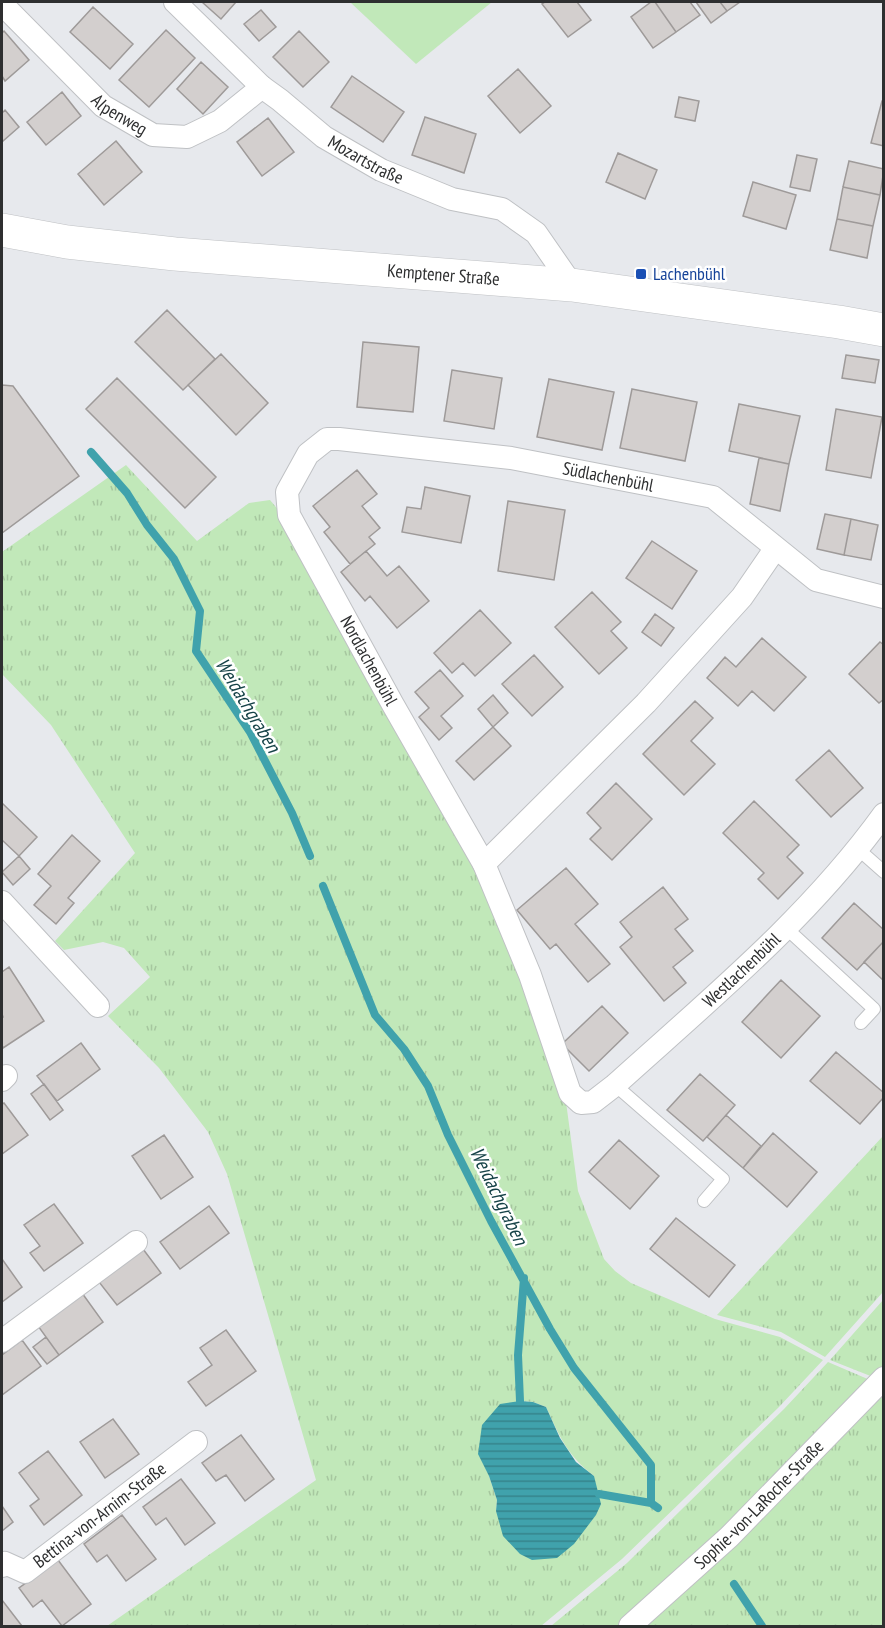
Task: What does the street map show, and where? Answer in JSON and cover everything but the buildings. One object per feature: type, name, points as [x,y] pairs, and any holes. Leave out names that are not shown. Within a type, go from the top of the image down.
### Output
[{"type":"main road","name":"Kemptener Straße","points":[[2,230],[67,242],[175,254],[572,285],[884,330]]},
{"type":"street","name":"Mozartstraße","points":[[175,2],[262,87],[324,137],[381,170],[452,199],[502,209],[536,233],[572,285]]},
{"type":"street","name":"Alpenweg","points":[[2,4],[103,106],[153,135],[187,137],[220,121],[262,87]]},
{"type":"street","name":"Südlachenbühl","points":[[308,454],[327,439],[350,440],[511,458],[713,497],[816,580],[884,597]]},
{"type":"street","name":"Nordlachenbühl","points":[[308,454],[287,492],[289,515],[484,864],[530,975],[570,1093],[581,1103]]},
{"type":"street","points":[[484,864],[646,703],[742,597],[775,549]]},
{"type":"street","name":"Westlachenbühl","points":[[581,1103],[593,1102],[615,1085],[786,928],[858,849],[884,814]]},
{"type":"street","points":[[2,902],[98,1006]]},
{"type":"street","points":[[2,1341],[136,1242]]},
{"type":"street","name":"Sophie-von-LaRoche-Straße","points":[[630,1626],[729,1537],[884,1378]]},
{"type":"street","name":"Bettina-von-Arnim-Straße","points":[[2,1566],[5,1563],[26,1572],[196,1442]]},
{"type":"lane","points":[[858,849],[884,872]]},
{"type":"lane","points":[[786,928],[874,1008],[861,1023]]},
{"type":"lane","points":[[615,1085],[723,1179],[704,1201]]},
{"type":"green space","points":[[350,2],[492,2],[416,64]]},
{"type":"green space","points":[[126,465],[197,541],[249,503],[270,500],[285,518],[480,867],[566,1102],[578,1191],[604,1259],[631,1283],[715,1319],[780,1337],[823,1360],[779,1407],[622,1559],[541,1626],[107,1626],[316,1480],[227,1174],[208,1132],[159,1068],[108,1016],[150,977],[124,948],[103,942],[64,950],[55,941],[135,853],[51,725],[2,674],[2,552]],"holes":[[[520,1401],[533,1402],[546,1407],[571,1453],[594,1476],[496,1512],[497,1500],[489,1476]]]},
{"type":"green space","points":[[883,1136],[883,1292],[825,1357],[781,1332],[717,1315]]},
{"type":"green space","points":[[883,1300],[883,1365],[873,1377],[830,1360]]},
{"type":"green space","points":[[828,1362],[870,1380],[721,1530],[618,1626],[551,1626],[627,1563],[784,1409]]},
{"type":"green space","points":[[883,1393],[883,1626],[645,1626]]},
{"type":"water","points":[[533,1402],[546,1407],[560,1438],[576,1462],[594,1476],[601,1504],[596,1515],[574,1544],[557,1558],[532,1560],[520,1554],[503,1536],[496,1511],[497,1500],[478,1454],[482,1425],[500,1404]]},
{"type":"waterway","name":"Weidachgraben","points":[[91,452],[127,493],[147,525],[174,559],[200,611],[196,651],[250,732],[292,813],[310,856]]},
{"type":"waterway","name":"Weidachgraben","points":[[323,886],[375,1015],[404,1049],[428,1086],[448,1135],[491,1221],[550,1329],[574,1368],[651,1465],[651,1503],[658,1508]]},
{"type":"waterway","points":[[520,1401],[518,1355],[524,1278]]},
{"type":"waterway","points":[[599,1494],[651,1503]]},
{"type":"waterway","name":"Weidachgraben","points":[[734,1584],[762,1626]]},
{"type":"place","name":"Lachenbühl","points":[[641,274]]}]
